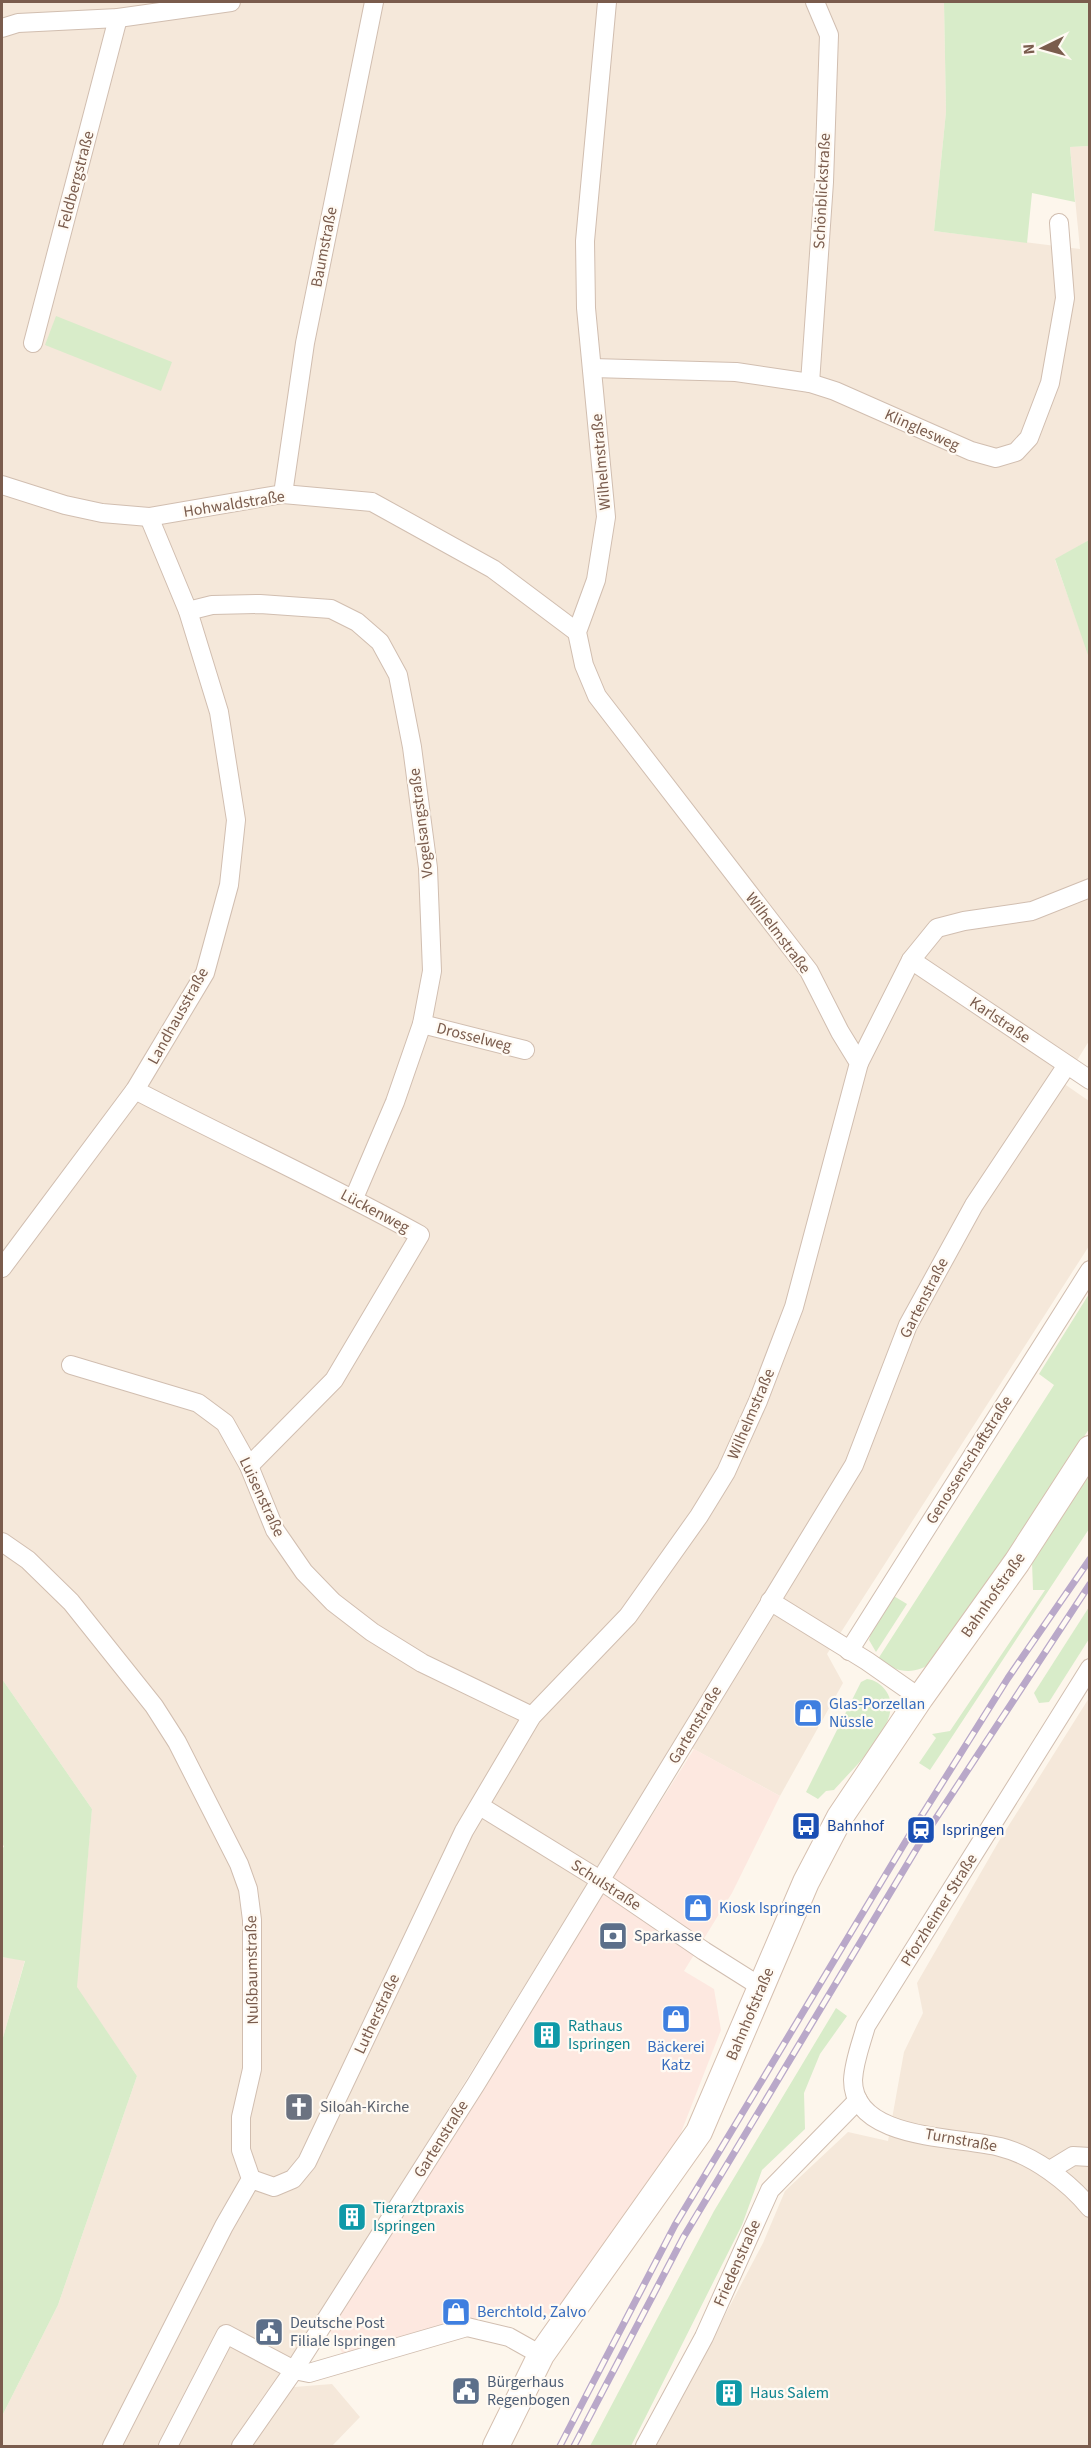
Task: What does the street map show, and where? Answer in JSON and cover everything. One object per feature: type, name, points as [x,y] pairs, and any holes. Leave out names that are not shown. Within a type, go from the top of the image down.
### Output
[{"type":"main road","name":"Bahnhofstraße","points":[[496,2446],[541,2355],[699,2132],[806,1882],[835,1826],[920,1698],[1017,1562],[1089,1449]]},
{"type":"street","points":[[2,28],[18,23],[118,18],[231,2]]},
{"type":"street","name":"Baumstraße","points":[[283,494],[305,343],[374,2]]},
{"type":"street","name":"Wilhelmstraße","points":[[480,1806],[532,1716],[628,1616],[699,1516],[726,1472],[758,1401],[794,1307],[859,1063],[840,1032],[809,971],[597,696],[584,665],[577,632],[596,580],[606,517],[586,308],[585,241],[607,2]]},
{"type":"street","name":"Schönblickstraße","points":[[810,383],[824,182],[829,35],[815,2]]},
{"type":"street","name":"Feldbergstraße","points":[[33,343],[118,18]]},
{"type":"street","name":"Klinglesweg","points":[[592,369],[736,372],[810,383],[835,391],[971,451],[996,458],[1016,452],[1029,438],[1050,383],[1065,298],[1059,223]]},
{"type":"street","name":"Hohwaldstraße","points":[[2,485],[65,505],[102,513],[149,517],[283,494],[372,502],[492,569],[577,632]]},
{"type":"street","name":"Landhausstraße","points":[[2,1268],[135,1090],[205,973],[229,885],[236,820],[219,712],[188,611],[149,517]]},
{"type":"street","name":"Vogelsangstraße","points":[[188,611],[212,605],[260,604],[331,609],[357,622],[380,642],[398,675],[412,747],[428,868],[432,971],[422,1024],[395,1102],[354,1198]]},
{"type":"street","points":[[859,1063],[911,960],[937,928],[964,921],[1032,911],[1089,888]]},
{"type":"street","name":"Karlstraße","points":[[911,960],[1089,1080]]},
{"type":"street","name":"Drosselweg","points":[[422,1024],[525,1050]]},
{"type":"street","name":"Gartenstraße","points":[[241,2446],[294,2370],[492,2059],[854,1465],[908,1325],[968,1215],[1067,1065]]},
{"type":"street","name":"Lückenweg","points":[[135,1090],[244,1147],[354,1198],[420,1235],[334,1380],[249,1466]]},
{"type":"street","name":"Genossenschaftstraße","points":[[849,1651],[1089,1270]]},
{"type":"street","name":"Luisenstraße","points":[[71,1365],[198,1402],[225,1424],[249,1466],[275,1530],[304,1572],[333,1602],[372,1632],[422,1663],[532,1716]]},
{"type":"street","name":"Nußbaumstraße","points":[[2,1542],[28,1560],[71,1602],[154,1706],[177,1742],[239,1864],[248,1889],[252,1920],[252,2069],[241,2117],[241,2150],[251,2179]]},
{"type":"street","points":[[770,1601],[920,1698]]},
{"type":"street","name":"Pforzheimer Straße","points":[[858,2100],[853,2082],[855,2060],[866,2026],[1089,1668]]},
{"type":"street","name":"Lutherstraße","points":[[251,2179],[274,2187],[293,2179],[307,2162],[464,1831],[480,1806]]},
{"type":"street","name":"Schulstraße","points":[[480,1806],[600,1880],[761,1987]]},
{"type":"street","name":"Turnstraße","points":[[858,2100],[872,2117],[896,2128],[1002,2147],[1050,2170],[1081,2197],[1089,2208]]},
{"type":"street","name":"Friedenstraße","points":[[645,2446],[704,2337],[770,2190],[858,2100]]},
{"type":"street","points":[[1050,2170],[1073,2156],[1089,2157]]},
{"type":"street","points":[[112,2446],[224,2226],[251,2179]]},
{"type":"street","points":[[168,2446],[226,2334],[294,2370],[309,2373],[467,2327],[509,2337],[541,2355]]},
{"type":"shaded area","points":[[2,2],[944,2],[946,112],[934,231],[1080,249],[1070,147],[1089,146],[1089,540],[1055,560],[1090,658],[1089,1041],[1063,1083],[1089,1101],[1089,1246],[827,1654],[843,1683],[780,1796],[677,1740],[285,2372],[294,2387],[332,2384],[360,2417],[332,2446],[2,2446],[2,2416],[58,2305],[137,2076],[76,1987],[92,1809],[2,1679]]},
{"type":"shaded area","points":[[1089,1698],[1089,2446],[656,2446],[763,2243],[785,2191],[848,2132],[888,2141],[904,2052],[923,2013],[917,1983],[999,1841]]},
{"type":"shaded area","points":[[694,1749],[780,1796],[732,1893],[684,1971],[714,1989],[721,2030],[673,2153],[553,2319],[461,2319],[344,2356],[328,2328]]},
{"type":"shaded area","points":[[2,1957],[25,1960],[2,2041]]},
{"type":"green space","points":[[944,2],[1089,2],[1089,146],[1070,147],[1075,202],[1032,193],[1027,243],[934,231],[946,112]]},
{"type":"green space","points":[[56,316],[172,362],[161,391],[45,345]]},
{"type":"green space","points":[[1089,540],[1089,658],[1055,559]]},
{"type":"green space","points":[[1089,1294],[1089,1429],[1006,1557],[933,1661],[913,1671],[899,1670],[885,1664],[878,1659],[1054,1385],[1039,1374]]},
{"type":"green space","points":[[1089,1472],[1089,1529],[930,1770],[919,1763],[936,1738],[932,1734],[950,1731],[1045,1590],[1033,1590],[1032,1562]]},
{"type":"green space","points":[[892,1595],[907,1604],[876,1652],[869,1640],[872,1630]]},
{"type":"green space","points":[[1089,1607],[1089,1639],[1049,1702],[1039,1703],[1034,1693]]},
{"type":"green space","points":[[2,1679],[92,1809],[77,1987],[137,2076],[58,2305],[2,2416],[2,2041],[25,1961],[2,1957],[2,1848],[4,1847],[2,1842]]},
{"type":"green space","points":[[867,1679],[882,1686],[891,1703],[884,1730],[875,1744],[834,1790],[826,1791],[818,1799],[806,1792],[861,1682]]},
{"type":"green space","points":[[836,2008],[847,2016],[820,2054],[804,2093],[805,2129],[762,2170],[742,2225],[631,2446],[590,2446],[714,2211]]},
{"type":"railway","points":[[560,2446],[675,2225],[912,1831],[1008,1678],[1090,1559]]},
{"type":"railway","points":[[574,2446],[683,2238],[923,1838],[1090,1584]]},
{"type":"place","name":"Glas-Porzellan Nüssle","points":[[808,1713]]},
{"type":"place","name":"Bahnhof","points":[[806,1826]]},
{"type":"place","name":"Ispringen","points":[[921,1830]]},
{"type":"place","name":"Kiosk Ispringen","points":[[698,1908]]},
{"type":"place","name":"Sparkasse","points":[[613,1936]]},
{"type":"place","name":"Bäckerei Katz","points":[[676,2019]]},
{"type":"place","name":"Rathaus Ispringen","points":[[547,2035]]},
{"type":"place","name":"Siloah-Kirche","points":[[299,2107]]},
{"type":"place","name":"Tierarztpraxis Ispringen","points":[[352,2217]]},
{"type":"place","name":"Berchtold, Zalvo","points":[[456,2312]]},
{"type":"place","name":"Deutsche Post Filiale Ispringen","points":[[269,2332]]},
{"type":"place","name":"Bürgerhaus Regenbogen","points":[[466,2391]]},
{"type":"place","name":"Haus Salem","points":[[729,2393]]}]
